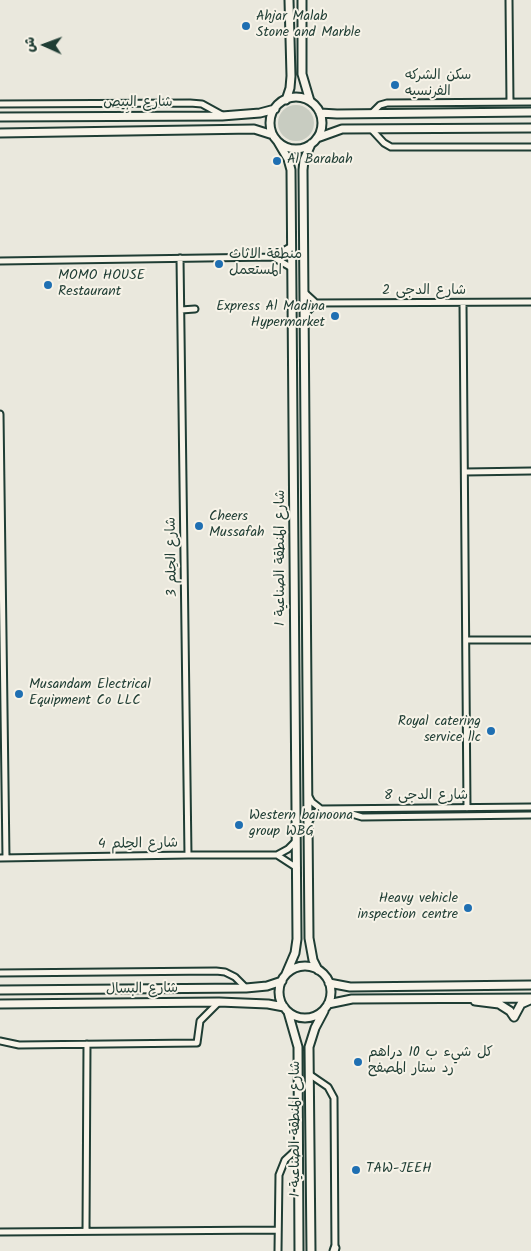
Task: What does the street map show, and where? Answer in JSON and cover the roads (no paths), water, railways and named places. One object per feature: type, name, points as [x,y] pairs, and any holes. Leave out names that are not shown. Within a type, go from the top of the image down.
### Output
[{"type":"street","points":[[286,100],[291,76],[289,0]]},
{"type":"street","points":[[302,0],[302,74],[310,102]]},
{"type":"street","points":[[508,0],[510,102]]},
{"type":"street","points":[[318,138],[322,121],[320,113],[310,102],[294,97],[286,100],[275,109],[271,117],[273,135],[278,142],[294,149],[303,148],[318,138],[342,129],[531,128]]},
{"type":"street","points":[[373,112],[387,103],[531,102]]},
{"type":"street","points":[[0,104],[190,103],[202,104],[222,116]]},
{"type":"street","name":"شارع البِيص","points":[[0,117],[222,116],[260,113],[275,109]]},
{"type":"street","points":[[320,113],[531,112]]},
{"type":"street","name":"شارع البِيص","points":[[0,133],[254,130],[273,135]]},
{"type":"street","points":[[372,130],[384,143],[391,147],[399,148],[531,147]]},
{"type":"street","name":"شارع المنطقة الصناعية 1","points":[[278,142],[288,159],[291,170],[297,939],[295,952],[284,978]]},
{"type":"street","name":"شارع المنطقة الصناعية 1","points":[[311,144],[304,160],[303,170],[308,823],[309,938],[313,960],[318,970]]},
{"type":"street","points":[[0,260],[272,257],[292,246]]},
{"type":"street","points":[[272,257],[292,268]]},
{"type":"street","name":"شارع الحِلم 3","points":[[180,258],[188,855]]},
{"type":"street","points":[[304,292],[316,303],[307,312],[304,320]]},
{"type":"street","name":"شارع الدجى 2","points":[[316,303],[463,304],[531,302]]},
{"type":"street","points":[[463,304],[467,808]]},
{"type":"street","points":[[181,310],[195,309]]},
{"type":"street","points":[[0,414],[3,858]]},
{"type":"street","points":[[465,472],[531,471]]},
{"type":"street","points":[[467,640],[531,640]]},
{"type":"street","points":[[308,795],[312,802],[321,809],[315,813],[308,823]]},
{"type":"street","name":"شارع الدجى 8","points":[[321,809],[531,807]]},
{"type":"street","points":[[348,808],[352,814],[362,817],[531,815]]},
{"type":"street","points":[[296,842],[277,855],[296,868]]},
{"type":"street","name":"شارع الحِلم 4","points":[[3,858],[277,855]]},
{"type":"street","points":[[326,1007],[331,990],[325,975],[318,970],[312,967],[298,967],[284,978],[279,995],[286,1010],[293,1016],[304,1019],[318,1015],[326,1007],[352,999],[531,999]]},
{"type":"street","points":[[0,973],[216,971],[225,972],[235,977],[246,988]]},
{"type":"street","name":"شارع البسال","points":[[0,990],[246,988],[267,986],[284,978]]},
{"type":"street","points":[[329,982],[350,987],[531,985]]},
{"type":"street","points":[[468,998],[480,1003],[499,1004],[510,1011],[514,1017],[521,1004],[531,999]]},
{"type":"street","points":[[0,1041],[19,1045],[197,1043],[200,1021],[219,1002]]},
{"type":"street","name":"شارع البسال","points":[[0,1004],[219,1002],[268,1004],[286,1010]]},
{"type":"street","name":"شارع المنطقة الصناعية 1","points":[[310,1251],[309,1074],[311,1038],[326,1007]]},
{"type":"street","name":"شارع المنطقة الصناعية 1","points":[[286,1010],[298,1047],[300,1251]]},
{"type":"street","points":[[86,1231],[87,1044]]},
{"type":"street","points":[[309,1074],[328,1087],[334,1098],[335,1250]]},
{"type":"street","points":[[278,1251],[279,1175],[285,1160],[299,1147]]},
{"type":"street","points":[[0,1232],[278,1230]]},
{"type":"place","name":"Ahjar Malab Stone and Marble","points":[[246,26]]},
{"type":"place","name":"سكن الشركه الفرنسيه","points":[[395,85]]},
{"type":"place","name":"Al Barabah","points":[[277,161]]},
{"type":"place","name":"منطقة الاثاث المستعمل","points":[[219,264]]},
{"type":"place","name":"MOMO HOUSE Restaurant","points":[[48,285]]},
{"type":"place","name":"Express Al Madina Hypermarket","points":[[335,316]]},
{"type":"place","name":"Cheers Mussafah","points":[[199,526]]},
{"type":"place","name":"Musandam Electrical Equipment Co LLC","points":[[19,694]]},
{"type":"place","name":"Royal catering service llc","points":[[491,731]]},
{"type":"place","name":"Western bainoona group WBG","points":[[239,825]]},
{"type":"place","name":"Heavy vehicle inspection centre","points":[[468,908]]},
{"type":"place","name":"كل شيء ب 10 دراهم رد ستار المصفح","points":[[358,1062]]},
{"type":"place","name":"TAW-JEEH","points":[[356,1170]]}]
